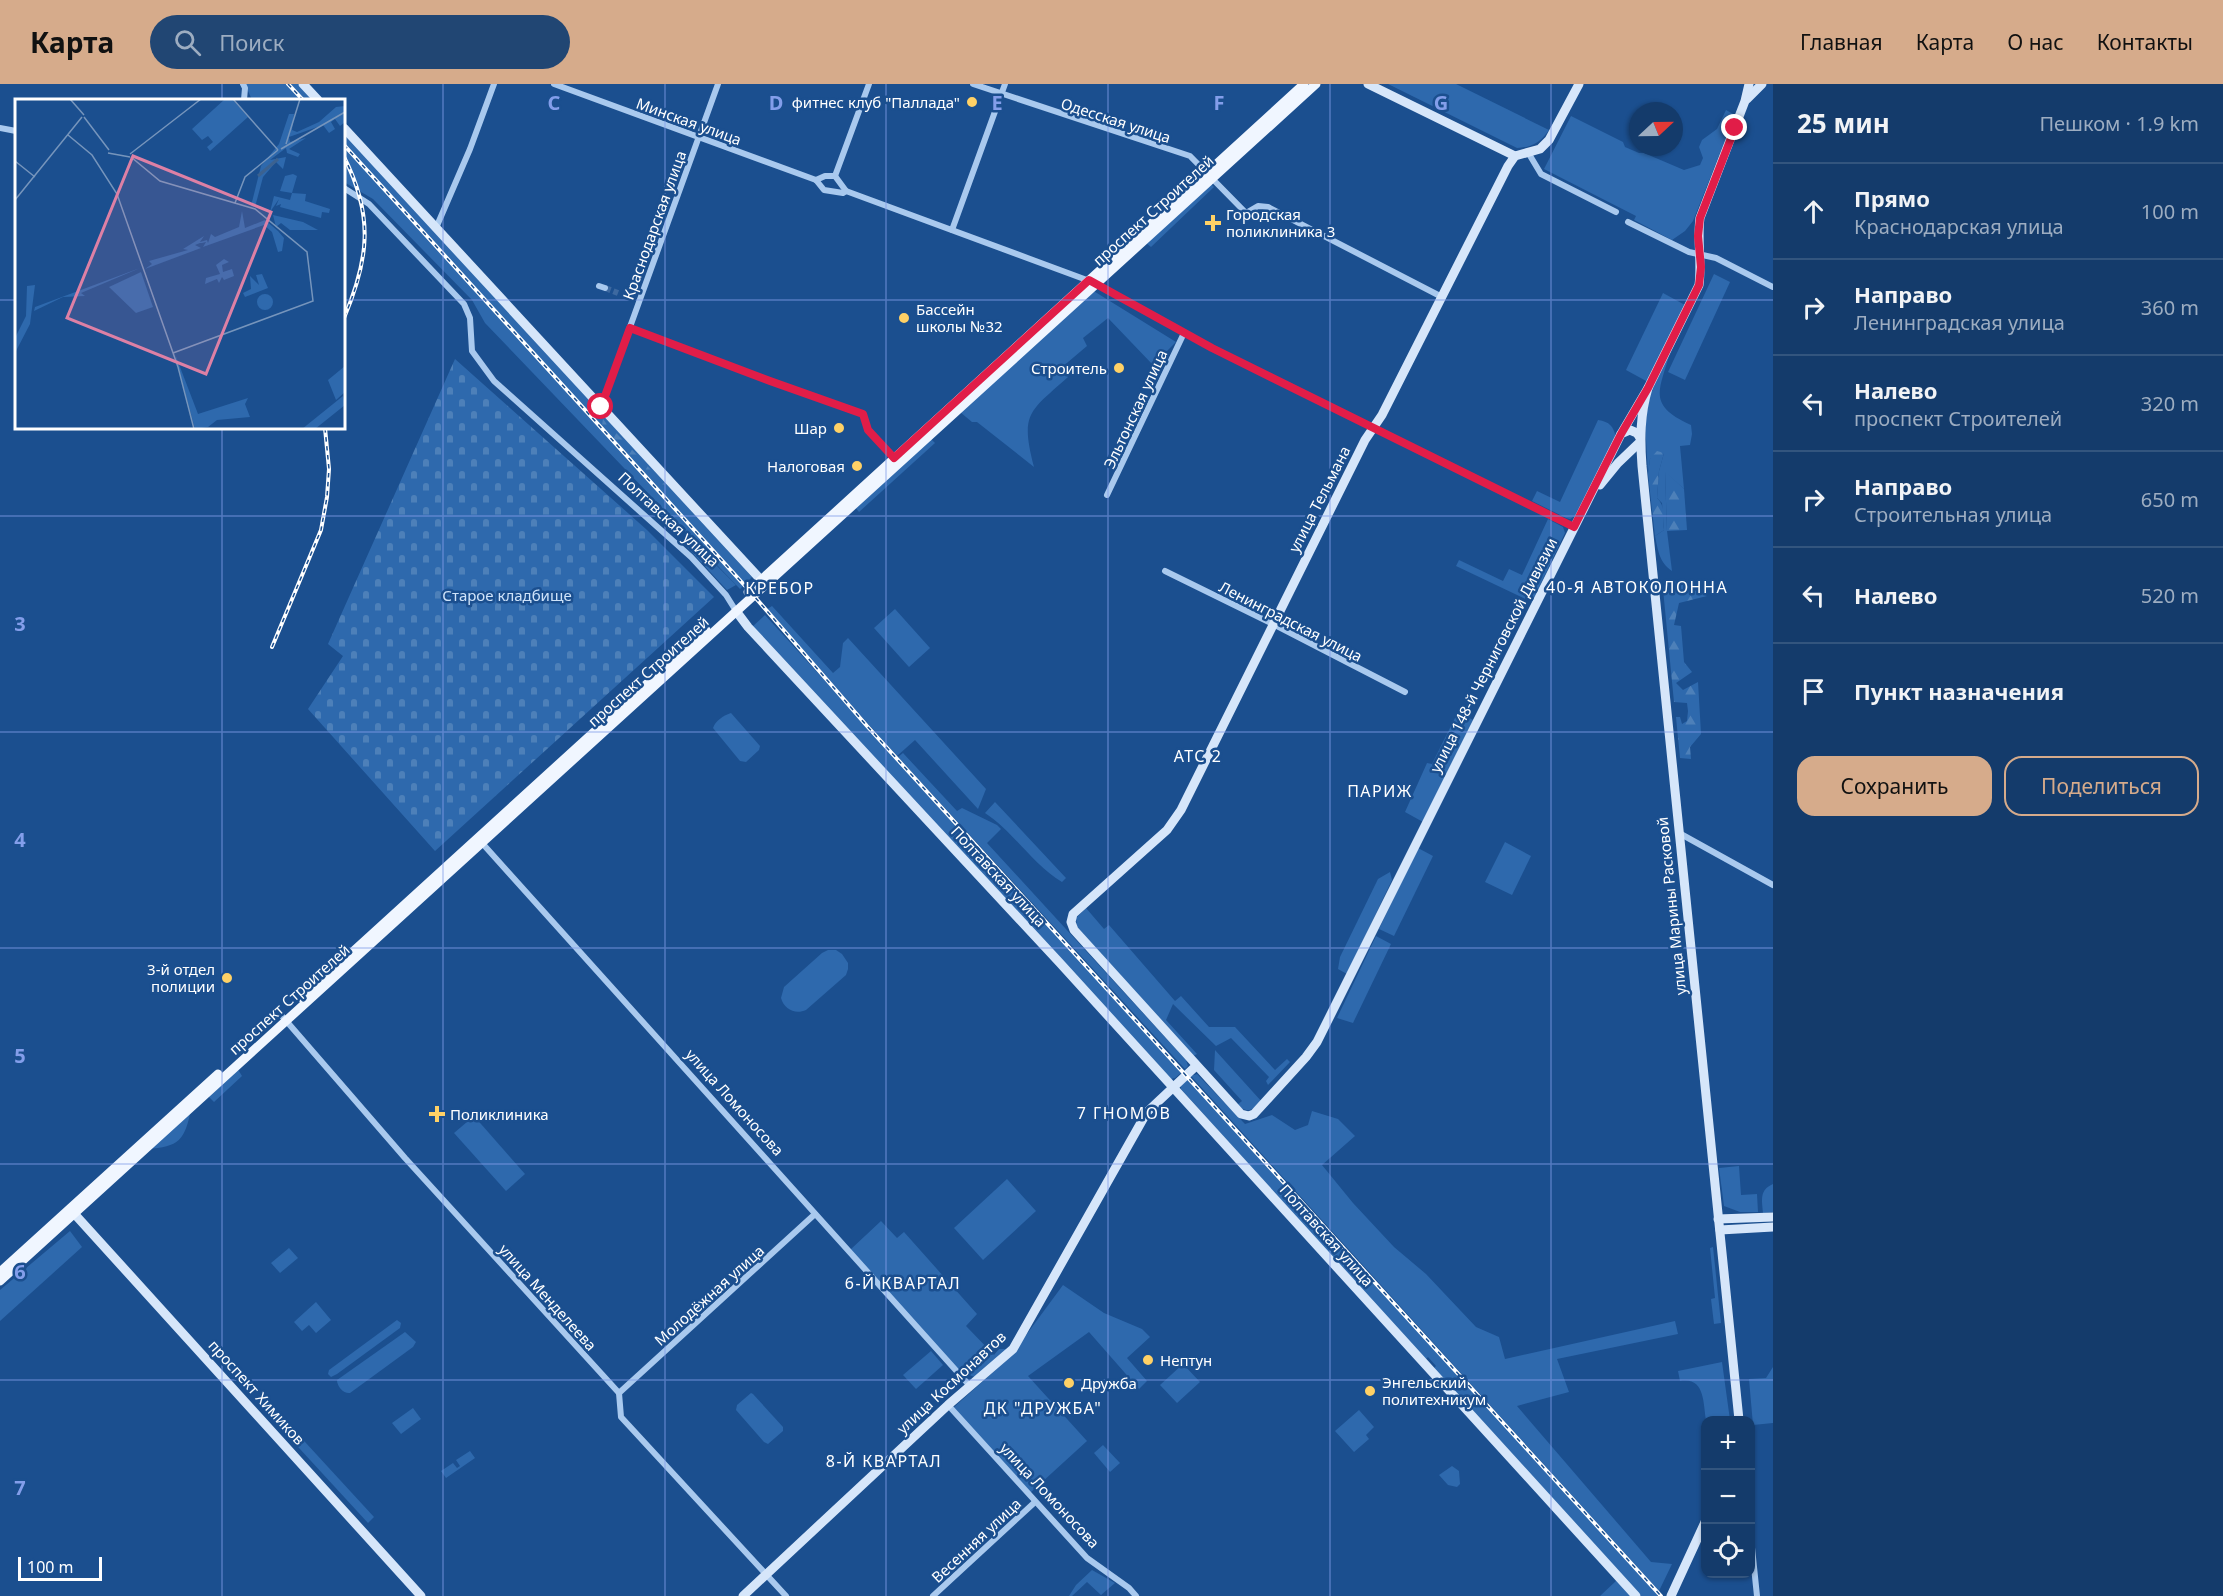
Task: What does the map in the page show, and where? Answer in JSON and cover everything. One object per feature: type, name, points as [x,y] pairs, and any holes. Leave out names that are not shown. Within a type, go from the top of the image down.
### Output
[{"type":"main road","name":"проспект Строителей","points":[[0,1272],[72,1211],[480,841],[1209,175],[1304,84]]},
{"type":"main road","name":"проспект Строителей","points":[[1209,175],[1316,84]]},
{"type":"main road","name":"проспект Строителей","points":[[763,582],[894,458],[1092,282]]},
{"type":"main road","name":"проспект Строителей","points":[[0,1281],[72,1211]]},
{"type":"street","points":[[243,84],[244,99]]},
{"type":"street","points":[[303,84],[317,99]]},
{"type":"street","points":[[436,228],[470,149],[494,84]]},
{"type":"street","name":"Минская улица","points":[[554,84],[816,180],[824,190],[843,193],[846,191],[1092,282],[1184,333],[1574,527]]},
{"type":"street","name":"Краснодарская улица","points":[[601,407],[718,84]]},
{"type":"street","points":[[835,176],[869,84]]},
{"type":"street","name":"Одесская улица","points":[[973,84],[1191,156],[1246,213],[1258,206],[1268,207],[1442,297]]},
{"type":"street","points":[[952,230],[1005,84]]},
{"type":"street","points":[[1368,84],[1515,156],[1529,154],[1540,149],[1549,140],[1579,84]]},
{"type":"street","name":"улица 148-й Черниговской Дивизии","points":[[1236,1111],[1245,1115],[1254,1114],[1317,1042],[1587,501],[1621,434],[1648,388],[1699,285],[1700,218],[1745,101],[1749,84]]},
{"type":"street","name":"улица 148-й Черниговской Дивизии","points":[[1745,101],[1762,84]]},
{"type":"street","points":[[0,128],[15,131]]},
{"type":"street","name":"Полтавская улица","points":[[345,129],[763,582]]},
{"type":"street","points":[[1529,154],[1540,174],[1616,212]]},
{"type":"street","name":"улица Тельмана","points":[[1071,922],[1073,914],[1167,830],[1181,810],[1360,449],[1515,156]]},
{"type":"street","points":[[816,180],[825,176],[835,176]]},
{"type":"street","points":[[835,176],[846,191]]},
{"type":"street","name":"Полтавская улица","points":[[345,189],[369,204],[464,304],[470,318],[472,351],[494,381],[691,557],[726,595],[748,627],[1174,1088],[1636,1596]]},
{"type":"street","points":[[1628,222],[1689,252],[1716,258],[1773,287]]},
{"type":"street","points":[[630,328],[738,370],[863,414],[868,430],[894,458]]},
{"type":"street","name":"Эльтонская улица","points":[[1107,495],[1184,333]]},
{"type":"street","name":"улица Марины Расковой","points":[[1648,388],[1643,405],[1640,440],[1642,466],[1739,1416]]},
{"type":"street","points":[[1621,434],[1630,430],[1637,433],[1640,440]]},
{"type":"street","name":"улица 148-й Черниговской Дивизии","points":[[1587,501],[1640,440]]},
{"type":"street","points":[[1618,464],[1630,459],[1638,461],[1642,466]]},
{"type":"street","name":"Ленинградская улица","points":[[1165,572],[1405,692]]},
{"type":"street","points":[[1679,833],[1773,885]]},
{"type":"street","name":"улица Ломоносова","points":[[480,841],[970,1386]]},
{"type":"street","name":"Полтавская улица","points":[[1071,922],[1074,930],[1236,1111]]},
{"type":"street","name":"улица Менделеева","points":[[284,1019],[399,1151],[619,1393]]},
{"type":"street","name":"улица Космонавтов","points":[[743,1596],[948,1405],[1013,1349],[1147,1112],[1196,1066]]},
{"type":"street","name":"проспект Химиков","points":[[72,1211],[421,1596]]},
{"type":"street","name":"Молодёжная улица","points":[[619,1393],[815,1214]]},
{"type":"street","points":[[1718,1219],[1773,1216]]},
{"type":"street","points":[[1720,1230],[1773,1227]]},
{"type":"street","points":[[619,1393],[621,1417],[786,1596]]},
{"type":"street","name":"улица Ломоносова","points":[[948,1405],[1087,1558],[1129,1588],[1136,1596]]},
{"type":"street","name":"Весенняя улица","points":[[933,1596],[1035,1502]]},
{"type":"street","points":[[1671,1596],[1704,1524]]},
{"type":"street","points":[[1755,1570],[1757,1596]]},
{"type":"green space","points":[[245,84],[298,84],[313,99],[252,99]]},
{"type":"green space","points":[[1388,84],[1456,84],[1549,130],[1535,144],[1517,148]]},
{"type":"green space","points":[[1726,110],[1735,115],[1693,221],[1685,231],[1672,240],[1634,220],[1636,216],[1544,169],[1571,116],[1623,142],[1625,147],[1629,149],[1629,156],[1651,156],[1684,170],[1700,165],[1703,158],[1699,147],[1702,140],[1717,129]]},
{"type":"green space","points":[[345,134],[752,577],[740,589],[485,323],[472,300],[373,199],[345,183]]},
{"type":"green space","points":[[1209,182],[1214,187],[1151,247],[1145,242]]},
{"type":"green space","points":[[1714,274],[1730,282],[1685,380],[1668,372]]},
{"type":"green space","points":[[1092,290],[1176,342],[1153,365],[1108,318],[1083,338],[1087,346],[1061,368],[1068,377],[1044,398],[1031,415],[1028,435],[1034,467],[977,422],[972,422],[960,412]]},
{"type":"green space","points":[[1663,293],[1685,305],[1648,382],[1626,370]]},
{"type":"green space","points":[[1670,353],[1662,377],[1660,396],[1668,411],[1691,425],[1692,434],[1690,445],[1680,446],[1684,489],[1665,472],[1667,531],[1672,571],[1662,560],[1655,536],[1664,530],[1662,503],[1657,498],[1659,471],[1664,453],[1650,459],[1648,474],[1645,421],[1651,391]]},
{"type":"green space","name":"Старое кладбище","points":[[455,359],[647,530],[714,597],[435,851],[308,709],[343,656],[328,644]]},
{"type":"green space","points":[[603,419],[669,489],[659,489],[602,425]]},
{"type":"green space","points":[[1598,420],[1610,425],[1616,437],[1575,516],[1570,519],[1566,518],[1532,501],[1537,491],[1560,502]]},
{"type":"green space","points":[[930,438],[935,443],[859,512],[855,507]]},
{"type":"green space","points":[[1657,451],[1664,453],[1659,471],[1657,498],[1663,509],[1664,530],[1655,536],[1648,474],[1650,459]]},
{"type":"green space","points":[[1665,471],[1684,489],[1687,530],[1667,531]]},
{"type":"green space","points":[[1548,519],[1563,527],[1565,533],[1532,602],[1456,566],[1459,560],[1503,581],[1509,569],[1522,575]]},
{"type":"green space","points":[[692,541],[736,585],[727,590],[686,546]]},
{"type":"green space","points":[[1672,580],[1707,596],[1679,603],[1674,625],[1681,626],[1684,662],[1692,672],[1676,683],[1683,690],[1698,682],[1701,734],[1690,747],[1691,759],[1680,758],[1676,717],[1680,717],[1682,724],[1687,721],[1687,703],[1674,702],[1663,589]]},
{"type":"green space","points":[[772,606],[833,673],[840,667],[843,643],[848,638],[986,789],[978,809],[915,740],[897,756],[766,610]]},
{"type":"green space","points":[[895,609],[930,648],[909,667],[874,628]]},
{"type":"green space","points":[[765,615],[1182,1072],[1171,1079],[752,627]]},
{"type":"green space","points":[[1458,712],[1473,720],[1423,822],[1405,812],[1427,763],[1432,764]]},
{"type":"green space","points":[[731,713],[760,746],[759,750],[746,762],[740,761],[713,728],[720,719]]},
{"type":"green space","points":[[903,753],[957,811],[962,808],[1001,829],[987,843],[1186,1060],[1188,1066],[1185,1069],[898,757]]},
{"type":"green space","points":[[995,802],[1066,878],[1062,882],[1051,875],[1005,829],[985,813]]},
{"type":"green space","points":[[1505,842],[1531,856],[1512,895],[1485,882]]},
{"type":"green space","points":[[1418,848],[1433,856],[1394,936],[1379,929]]},
{"type":"green space","points":[[1390,872],[1392,880],[1347,974],[1338,969],[1340,957],[1378,879]]},
{"type":"green space","points":[[1086,908],[1104,929],[1109,925],[1175,1001],[1181,996],[1209,1027],[1235,1027],[1275,1070],[1287,1059],[1290,1062],[1268,1085],[1266,1081],[1269,1077],[1231,1038],[1216,1046],[1173,1004],[1166,1020],[1197,1054],[1193,1056],[1077,927],[1076,918]]},
{"type":"green space","points":[[1376,936],[1391,944],[1353,1023],[1337,1018]]},
{"type":"green space","points":[[828,950],[836,950],[842,954],[848,963],[846,975],[806,1010],[798,1012],[787,1008],[781,998],[784,987]]},
{"type":"green space","points":[[1215,1050],[1262,1102],[1250,1110],[1237,1105],[1242,1101],[1214,1070]]},
{"type":"green space","points":[[237,1068],[242,1076],[214,1102],[207,1095]]},
{"type":"green space","points":[[1197,1074],[1245,1124],[1272,1115],[1295,1130],[1308,1125],[1312,1111],[1338,1119],[1355,1136],[1322,1165],[1394,1247],[1426,1274],[1476,1327],[1499,1337],[1505,1359],[1675,1321],[1678,1334],[1557,1359],[1569,1392],[1517,1406],[1651,1562],[1672,1564],[1659,1591],[1191,1076]]},
{"type":"green space","points":[[1188,1079],[1658,1594],[1657,1596],[1641,1596],[1433,1369],[1436,1366],[1428,1357],[1425,1360],[1181,1089]]},
{"type":"green space","points":[[191,1109],[186,1128],[179,1140],[167,1146],[147,1149]]},
{"type":"green space","points":[[474,1116],[525,1174],[506,1191],[454,1133]]},
{"type":"green space","points":[[1739,1166],[1741,1195],[1757,1194],[1758,1212],[1740,1212],[1724,1206],[1719,1168]]},
{"type":"green space","points":[[1007,1179],[1036,1211],[983,1260],[954,1228]]},
{"type":"green space","points":[[1773,1184],[1773,1212],[1763,1213],[1763,1192]]},
{"type":"green space","points":[[881,1221],[897,1238],[904,1232],[977,1314],[966,1326],[994,1355],[999,1349],[1006,1349],[975,1377],[960,1372],[850,1250]]},
{"type":"green space","points":[[70,1231],[82,1247],[0,1321],[0,1290]]},
{"type":"green space","points":[[1713,1247],[1721,1323],[1714,1324],[1711,1299],[1715,1298],[1710,1248]]},
{"type":"green space","points":[[289,1248],[298,1258],[280,1273],[271,1263]]},
{"type":"green space","points":[[1063,1285],[1104,1313],[1142,1329],[1150,1337],[1127,1358],[1147,1381],[1139,1389],[1089,1332],[1028,1376],[1087,1441],[1030,1493],[953,1408],[1010,1357]]},
{"type":"green space","points":[[316,1302],[331,1320],[316,1333],[309,1325],[302,1331],[294,1322]]},
{"type":"green space","points":[[397,1320],[401,1323],[400,1328],[337,1374],[331,1377],[328,1374],[329,1370]]},
{"type":"green space","points":[[405,1332],[416,1342],[413,1347],[350,1393],[341,1390],[337,1380]]},
{"type":"green space","points":[[931,1351],[943,1365],[916,1389],[903,1375]]},
{"type":"green space","points":[[1722,1362],[1729,1416],[1705,1416],[1703,1399],[1698,1387],[1688,1381],[1680,1381],[1678,1371]]},
{"type":"green space","points":[[1183,1364],[1200,1382],[1177,1403],[1160,1385]]},
{"type":"green space","points":[[1773,1367],[1773,1423],[1755,1425],[1749,1379],[1766,1378]]},
{"type":"green space","points":[[751,1393],[783,1427],[783,1431],[768,1444],[736,1410],[737,1405]]},
{"type":"green space","points":[[413,1408],[421,1419],[401,1434],[392,1423]]},
{"type":"green space","points":[[1359,1410],[1374,1427],[1366,1435],[1369,1439],[1354,1452],[1335,1431]]},
{"type":"green space","points":[[294,1430],[374,1517],[368,1523],[288,1436]]},
{"type":"green space","points":[[1103,1445],[1120,1463],[1110,1472],[1094,1453]]},
{"type":"green space","points":[[470,1451],[475,1458],[446,1478],[441,1471],[453,1463],[457,1468],[460,1466],[456,1460]]},
{"type":"green space","points":[[1452,1466],[1459,1471],[1460,1484],[1457,1487],[1448,1485],[1439,1475]]},
{"type":"green space","points":[[1092,1570],[1115,1583],[1101,1595],[1087,1582],[1072,1596],[1069,1596],[1076,1585]]},
{"type":"green space","points":[[1617,1580],[1631,1596],[1600,1596]]},
{"type":"tunnel","points":[[605,288],[618,293]]},
{"type":"railway","points":[[288,84],[302,99]]},
{"type":"railway","points":[[345,146],[747,588],[867,726],[1661,1596]]},
{"type":"railway","points":[[345,159],[360,199],[365,238],[359,276],[345,315]]},
{"type":"railway","points":[[272,647],[321,530],[329,469],[325,429]]},
{"type":"place","name":"фитнес клуб \"Паллада\"","points":[[972,102]]},
{"type":"place","name":"Городская поликлиника 3","points":[[1213,223]]},
{"type":"place","name":"Бассейн школы №32","points":[[904,318]]},
{"type":"place","name":"Строитель","points":[[1119,368]]},
{"type":"place","name":"Шар","points":[[839,428]]},
{"type":"place","name":"Налоговая","points":[[857,466]]},
{"type":"place","name":"3-й отдел полиции","points":[[227,978]]},
{"type":"place","name":"Поликлиника","points":[[437,1114]]},
{"type":"place","name":"Нептун","points":[[1148,1360]]},
{"type":"place","name":"Дружба","points":[[1069,1383]]},
{"type":"place","name":"Энгельский политехникум","points":[[1370,1391]]},
{"type":"district","name":"40-Я АВТОКОЛОННА","points":[[1637,587]]},
{"type":"district","name":"КРЕБОР","points":[[780,588]]},
{"type":"district","name":"АТС 2","points":[[1198,756]]},
{"type":"district","name":"ПАРИЖ","points":[[1380,791]]},
{"type":"district","name":"7 ГНОМОВ","points":[[1124,1113]]},
{"type":"district","name":"6-Й КВАРТАЛ","points":[[903,1283]]},
{"type":"district","name":"ДК \"ДРУЖБА\"","points":[[1043,1408]]},
{"type":"district","name":"8-Й КВАРТАЛ","points":[[884,1461]]},
{"type":"route","points":[[601,407],[630,328],[863,414],[868,430],[894,458],[1089,280],[1212,348],[1574,527],[1621,434],[1648,388],[1699,285],[1700,218],[1735,128]]}]
